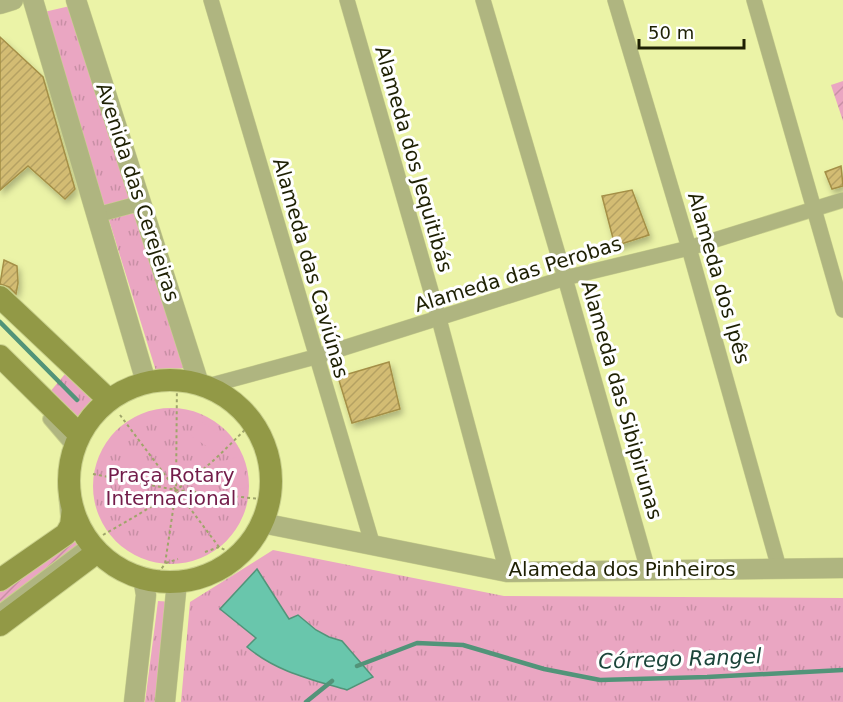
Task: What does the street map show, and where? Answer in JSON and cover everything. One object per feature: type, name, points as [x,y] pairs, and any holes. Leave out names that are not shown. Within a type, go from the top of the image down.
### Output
[{"type":"main road","points":[[0,297],[109,400]]},
{"type":"main road","points":[[0,356],[80,435]]},
{"type":"main road","points":[[0,580],[66,534],[70,520],[71,459],[80,435],[92,416],[109,400],[126,389],[146,382],[177,380],[202,385],[216,391],[236,405],[252,423],[264,447],[270,473],[269,500],[262,523],[251,542],[228,551],[210,574],[159,576],[123,570],[93,548],[80,527],[70,520]]},
{"type":"main road","points":[[0,625],[93,548]]},
{"type":"street","points":[[0,4],[13,0]]},
{"type":"street","points":[[33,0],[146,382]]},
{"type":"street","name":"Avenida das Cerejeiras","points":[[76,0],[202,385]]},
{"type":"street","name":"Alameda das Caviúnas","points":[[211,0],[315,357],[373,546]]},
{"type":"street","name":"Alameda dos Jequitibás","points":[[347,0],[439,319],[507,572]]},
{"type":"street","name":"Alameda das Sibipirunas","points":[[483,0],[648,570]]},
{"type":"street","name":"Alameda dos Ipês","points":[[615,0],[689,248],[779,568]]},
{"type":"street","points":[[754,0],[843,310]]},
{"type":"street","name":"Alameda das Perobas","points":[[202,385],[315,357],[565,278],[689,248],[843,200]]},
{"type":"street","points":[[97,215],[141,203]]},
{"type":"street","points":[[0,371],[54,424],[73,447],[64,482],[70,520]]},
{"type":"street","name":"Alameda dos Pinheiros","points":[[262,523],[507,572],[843,568]]},
{"type":"street","points":[[0,611],[93,548]]},
{"type":"street","points":[[134,702],[146,595],[159,576]]},
{"type":"street","points":[[159,576],[165,702]]},
{"type":"path","points":[[159,576],[176,490],[177,380]]},
{"type":"path","points":[[109,400],[176,490],[228,551]]},
{"type":"path","points":[[93,548],[199,472],[252,423]]},
{"type":"path","points":[[93,474],[176,490],[269,500]]},
{"type":"path","points":[[205,552],[228,551]]},
{"type":"path","points":[[159,576],[178,559]]},
{"type":"green space","points":[[70,6],[184,368],[156,371],[44,12]]},
{"type":"green space","points":[[843,81],[843,121],[831,85]]},
{"type":"green space","points":[[70,368],[100,396],[84,410],[75,425],[49,393]]},
{"type":"green space","name":"Praça Rotary Internacional","points":[[171,408],[186,409],[201,414],[215,421],[226,431],[236,442],[243,456],[248,471],[248,501],[243,516],[236,530],[226,541],[215,551],[201,558],[186,563],[171,564],[156,563],[141,558],[127,551],[116,541],[106,530],[99,516],[94,501],[93,486],[94,471],[99,456],[106,442],[116,431],[127,421],[141,414],[156,409]]},
{"type":"green space","points":[[200,421],[226,438],[217,453],[191,436]]},
{"type":"green space","points":[[240,456],[248,487],[233,491],[224,461]]},
{"type":"green space","points":[[77,529],[91,545],[0,618],[0,591]]},
{"type":"green space","points":[[273,550],[504,596],[843,598],[843,702],[181,702],[190,602]]},
{"type":"green space","points":[[158,601],[174,602],[162,702],[145,702]]},
{"type":"water","points":[[257,569],[289,619],[298,615],[316,630],[342,641],[373,677],[347,690],[282,669],[247,647],[256,638],[220,609]]},
{"type":"building","points":[[0,37],[43,77],[75,189],[65,199],[28,166],[0,190]]},
{"type":"building","points":[[841,166],[843,186],[832,189],[825,172]]},
{"type":"building","points":[[632,190],[649,235],[615,246],[602,196]]},
{"type":"building","points":[[4,260],[17,266],[16,294],[9,287],[0,284]]},
{"type":"building","points":[[389,362],[400,409],[352,423],[338,377]]},
{"type":"waterway","points":[[0,322],[77,400]]},
{"type":"waterway","name":"Córrego Rangel","points":[[357,666],[417,643],[463,645],[544,669],[600,680],[843,670]]},
{"type":"waterway","points":[[306,702],[332,681]]}]
